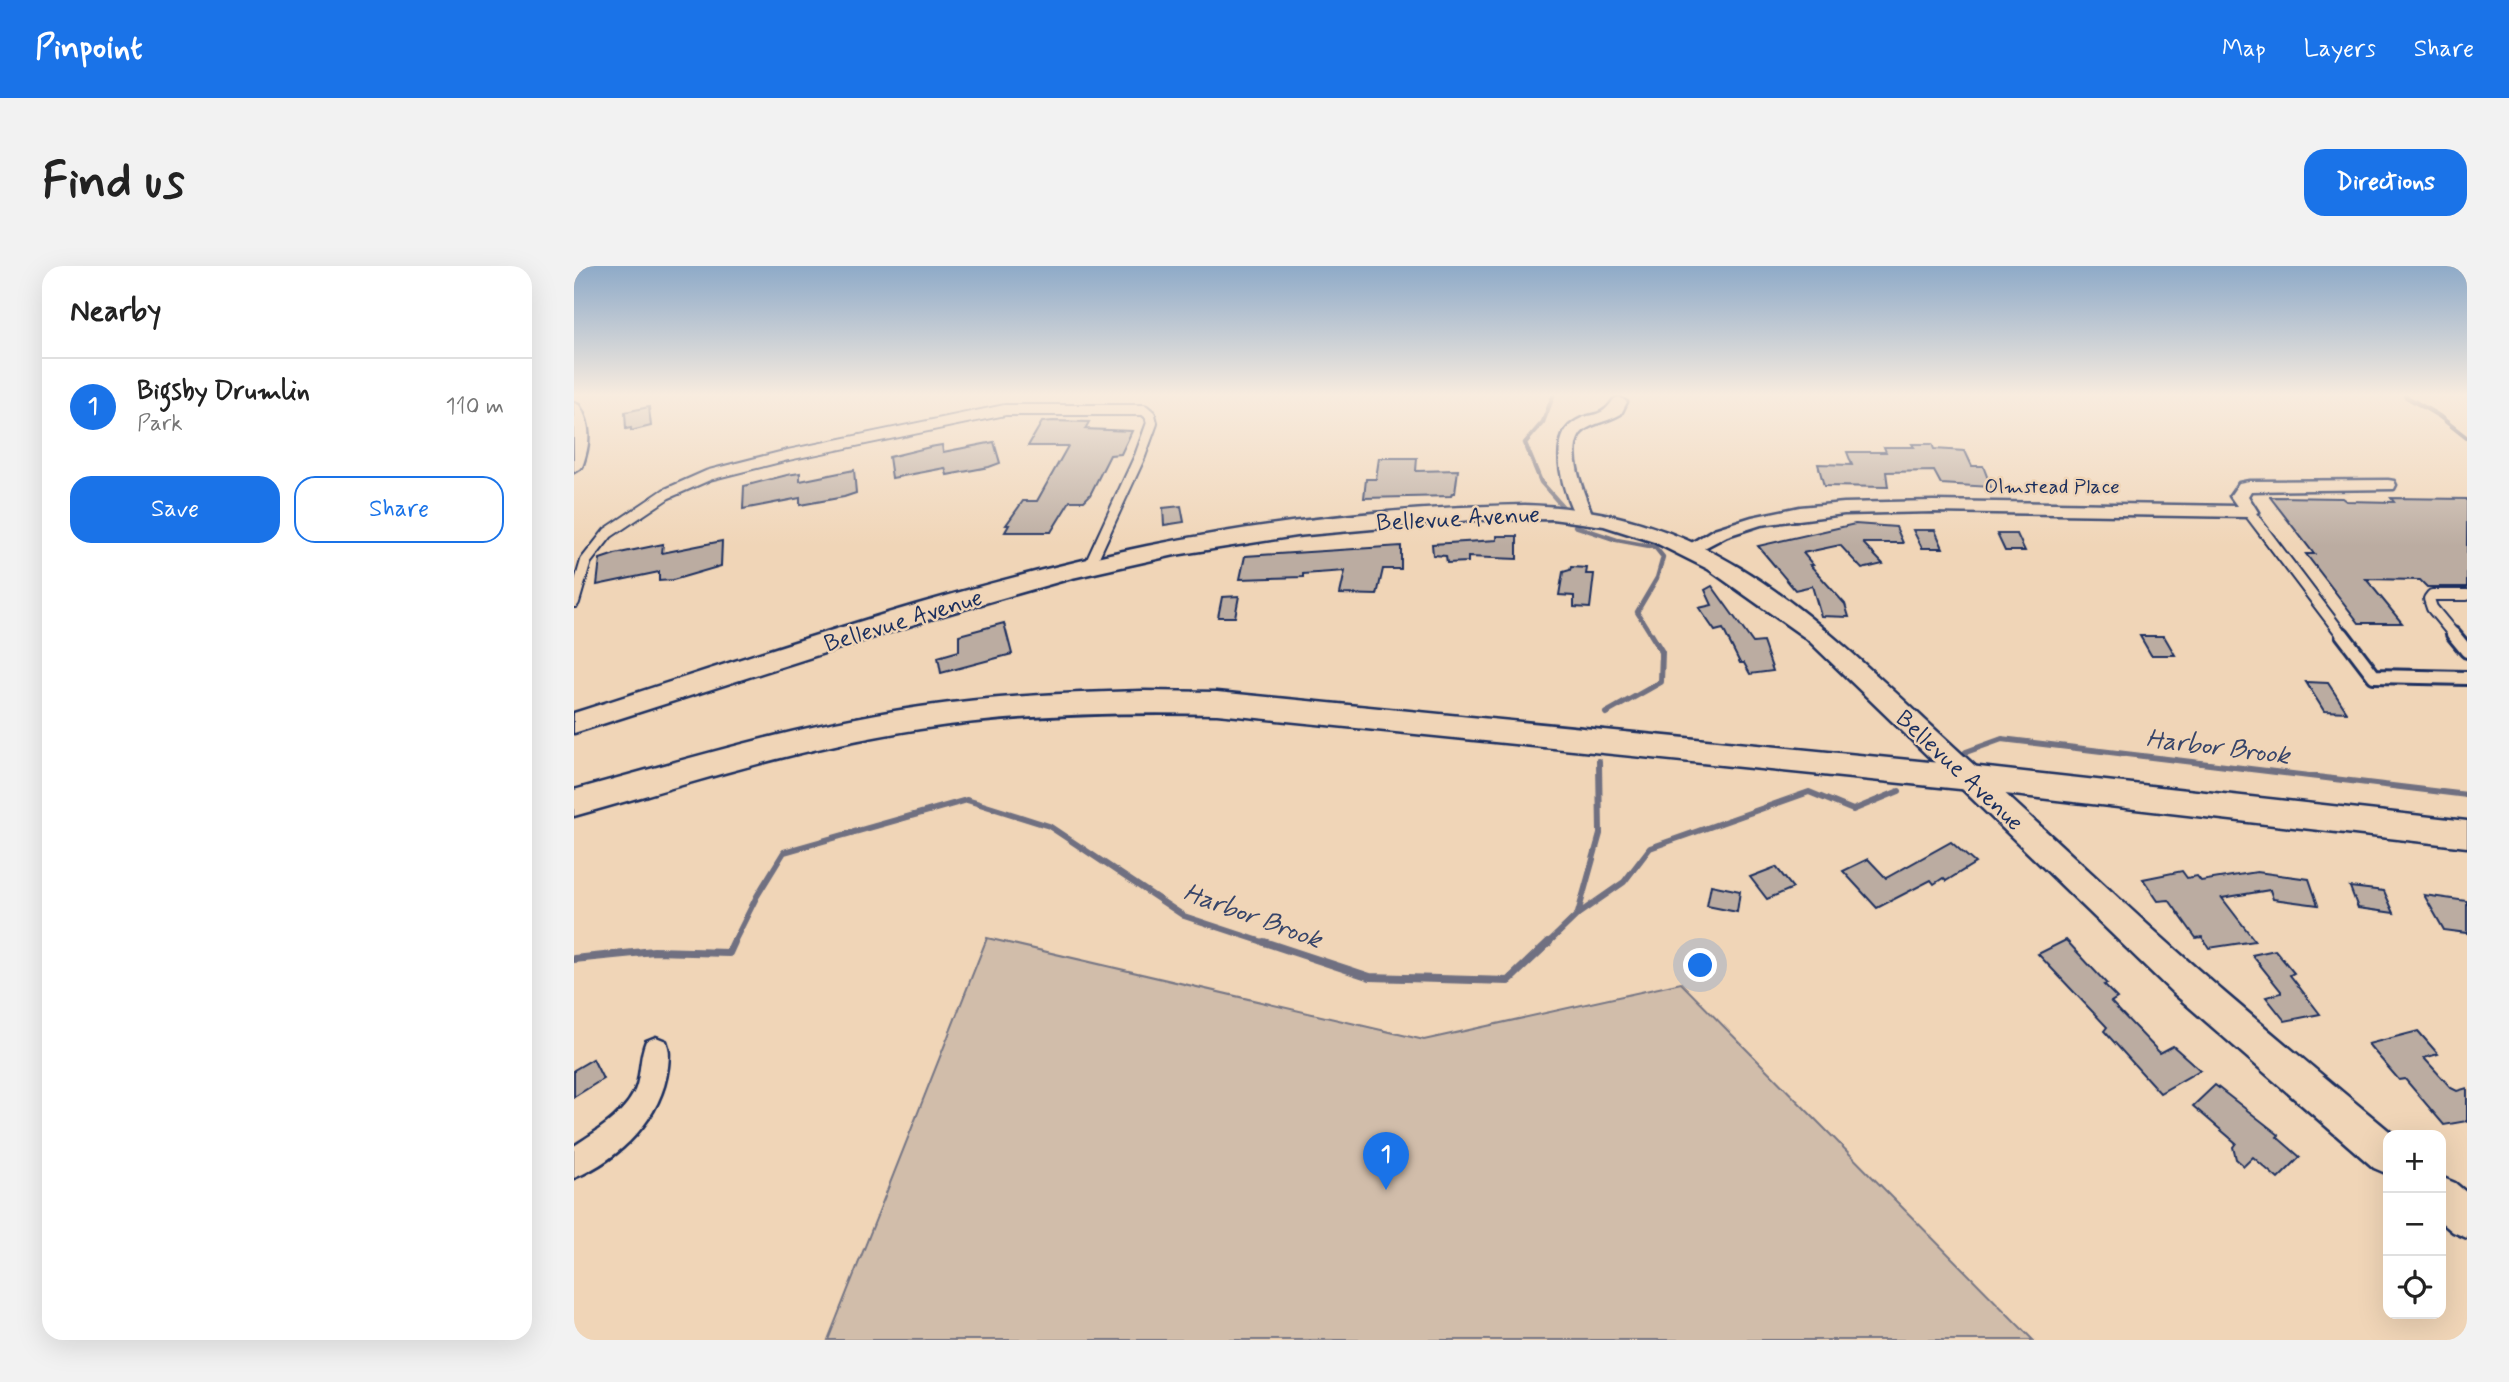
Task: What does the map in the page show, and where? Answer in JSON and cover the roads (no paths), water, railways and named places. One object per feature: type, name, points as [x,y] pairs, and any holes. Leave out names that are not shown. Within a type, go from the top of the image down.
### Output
[{"type":"main road","points":[[574,803],[766,750],[917,719],[1056,704],[1157,701],[1217,703],[1970,778],[2467,834]]},
{"type":"street","points":[[574,467],[582,446]]},
{"type":"street","points":[[1568,446],[1569,468],[1584,516]]},
{"type":"street","points":[[2249,512],[2239,496],[2245,487],[2388,485]]},
{"type":"street","name":"Olmstead Place","points":[[1689,550],[1718,534],[1758,521],[1852,509],[2249,512]]},
{"type":"street","name":"Bellevue Avenue","points":[[574,723],[921,612],[1089,567],[1200,543],[1313,527],[1498,512],[1584,516],[1631,526],[1689,550],[1761,591],[1816,634],[2184,981],[2383,1151]]},
{"type":"street","points":[[574,1163],[601,1145],[637,1113],[650,1089],[656,1050]]},
{"type":"street","points":[[2446,1201],[2467,1218]]},
{"type":"lane","points":[[574,602],[586,561],[608,533],[666,494],[709,475],[831,446]]},
{"type":"lane","points":[[1089,567],[1144,446]]},
{"type":"lane","points":[[2249,512],[2374,676],[2467,678]]},
{"type":"lane","points":[[2467,595],[2442,593],[2432,595],[2429,599],[2432,608],[2467,651]]},
{"type":"waterway","points":[[1526,446],[1541,482],[1563,507]]},
{"type":"waterway","points":[[1575,526],[1617,540],[1655,547],[1663,557],[1657,578],[1637,612],[1652,636]]},
{"type":"waterway","points":[[1606,713],[1661,682],[1662,652],[1651,634]]},
{"type":"waterway","name":"Harbor Brook","points":[[1966,752],[2002,739],[2467,795]]},
{"type":"waterway","points":[[1578,913],[1600,834],[1599,761]]},
{"type":"waterway","name":"Harbor Brook","points":[[1547,944],[1578,914],[1624,882],[1650,848],[1809,792],[1853,810],[1899,791]]},
{"type":"waterway","name":"Harbor Brook","points":[[734,942],[757,896],[784,852],[967,800],[1049,826],[1184,916],[1269,944]]},
{"type":"waterway","name":"Harbor Brook","points":[[574,959],[654,951],[729,953],[734,942]]},
{"type":"waterway","name":"Harbor Brook","points":[[1264,942],[1370,977],[1508,981],[1549,942]]},
{"type":"place","name":"Bigsby Drumlin","points":[[1386,1190]]}]
